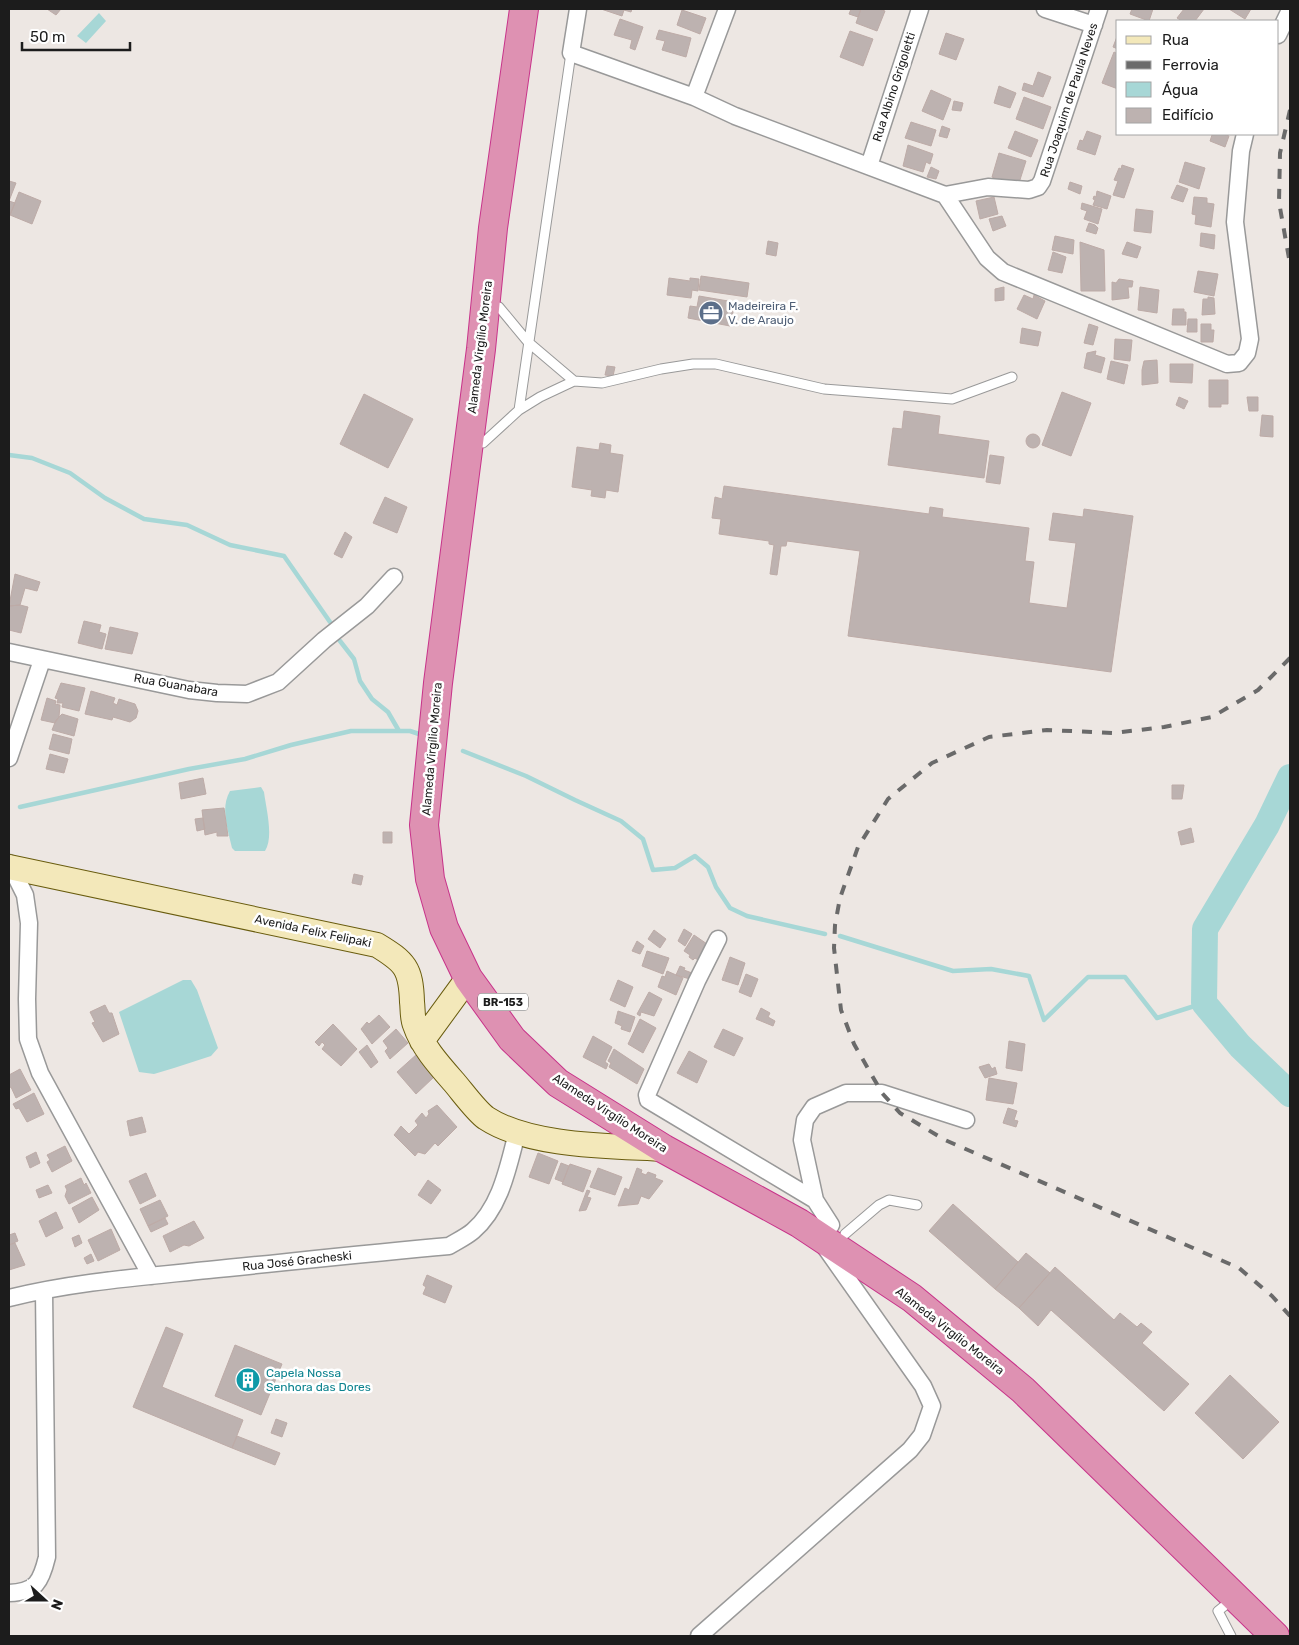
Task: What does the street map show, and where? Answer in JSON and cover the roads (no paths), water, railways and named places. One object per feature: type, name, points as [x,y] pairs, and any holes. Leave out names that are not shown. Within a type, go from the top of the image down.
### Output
[{"type":"highway","name":"Alameda Virgílio Moreira","points":[[524,9],[493,228],[482,349],[438,683],[424,825],[430,879],[444,928],[468,978],[512,1039],[558,1082],[664,1149],[799,1223],[831,1231]]},
{"type":"highway","name":"Alameda Virgílio Moreira","points":[[540,9],[499,307],[496,351],[453,684],[440,824],[445,877],[459,924],[483,975],[524,1029],[568,1071],[671,1136],[921,1286],[1033,1379],[1240,1591],[1275,1636]]},
{"type":"highway","name":"Alameda Virgílio Moreira","points":[[1240,1591],[1290,1630]]},
{"type":"street","points":[[578,9],[571,52],[694,97],[735,116],[945,195],[987,258],[1003,272],[1227,364],[1239,363],[1247,353],[1250,339],[1235,222],[1241,151],[1245,135]]},
{"type":"street","points":[[694,97],[727,9]]},
{"type":"street","name":"Rua Albino Grigoletti","points":[[869,166],[920,9]]},
{"type":"street","points":[[1045,9],[1094,25]]},
{"type":"street","name":"Rua Joaquim de Paula Neves","points":[[945,195],[988,187],[1029,190],[1038,187],[1042,181],[1099,9]]},
{"type":"street","points":[[1279,33],[1290,10]]},
{"type":"street","name":"Rua Guanabara","points":[[9,652],[189,690],[216,694],[247,694],[278,682],[324,640],[366,606],[394,577]]},
{"type":"street","points":[[9,758],[42,660]]},
{"type":"street","points":[[10,865],[24,895],[29,923],[28,1039],[40,1073],[151,1276]]},
{"type":"street","name":"Avenida Felix Felipaki","points":[[10,865],[377,945],[399,958],[408,972],[414,1023],[422,1041],[485,1117],[517,1133],[572,1143],[664,1149]]},
{"type":"street","points":[[718,939],[646,1095],[648,1100],[816,1200]]},
{"type":"street","points":[[422,1041],[468,978]]},
{"type":"street","points":[[699,1636],[910,1450],[922,1435],[932,1406],[923,1386],[831,1231],[816,1200],[802,1140],[805,1120],[814,1107],[846,1093],[882,1093],[966,1120]]},
{"type":"street","name":"Rua José Gracheski","points":[[9,1298],[44,1291],[151,1276],[449,1246],[473,1231],[493,1207],[505,1179],[517,1133]]},
{"type":"street","points":[[9,1593],[23,1592],[36,1586],[43,1574],[47,1557],[44,1291]]},
{"type":"lane","points":[[519,410],[571,52]]},
{"type":"lane","points":[[499,307],[528,342],[574,381]]},
{"type":"lane","points":[[483,443],[519,410],[540,397],[574,381],[602,383],[693,364],[716,364],[824,389],[952,399],[1012,378]]},
{"type":"lane","points":[[831,1231],[890,1200],[918,1205]]},
{"type":"lane","points":[[1231,1636],[1218,1612],[1240,1591]]},
{"type":"water","points":[[99,13],[106,21],[86,43],[77,36]]},
{"type":"water","points":[[261,787],[264,792],[269,822],[268,845],[265,851],[235,851],[232,848],[226,819],[227,798],[230,791]]},
{"type":"water","points":[[183,980],[191,980],[197,990],[218,1048],[211,1056],[174,1068],[154,1074],[139,1072],[119,1012]]},
{"type":"waterway","points":[[9,455],[32,458],[70,473],[105,498],[144,519],[187,525],[230,545],[284,556],[330,622]]},
{"type":"waterway","points":[[340,641],[354,659],[360,681],[372,699],[388,712],[399,731]]},
{"type":"waterway","points":[[20,807],[189,769],[245,759],[291,745],[351,731],[410,731],[422,735]]},
{"type":"waterway","points":[[463,751],[526,776],[621,821],[643,839],[653,870],[675,868],[695,856],[708,867],[716,887],[730,908],[747,916],[825,934]]},
{"type":"waterway","points":[[1290,777],[1267,825],[1205,929],[1204,1003],[1240,1046],[1290,1094]]},
{"type":"waterway","points":[[840,936],[953,971],[991,969],[1029,976],[1044,1020],[1088,977],[1125,977],[1157,1018],[1204,1003]]},
{"type":"railway","points":[[1290,110],[1280,153],[1279,202],[1290,264]]},
{"type":"railway","points":[[1290,658],[1258,690],[1212,717],[1164,727],[1114,733],[1047,730],[989,737],[932,763],[888,799],[858,847],[840,898],[835,925],[834,948],[841,1010],[854,1044],[882,1093],[900,1113],[945,1140],[1239,1268],[1272,1296],[1290,1316]]},
{"type":"place","name":"Madeireira F. V. de Araujo","points":[[711,313]]},
{"type":"place","name":"Capela Nossa Senhora das Dores","points":[[248,1380]]}]
